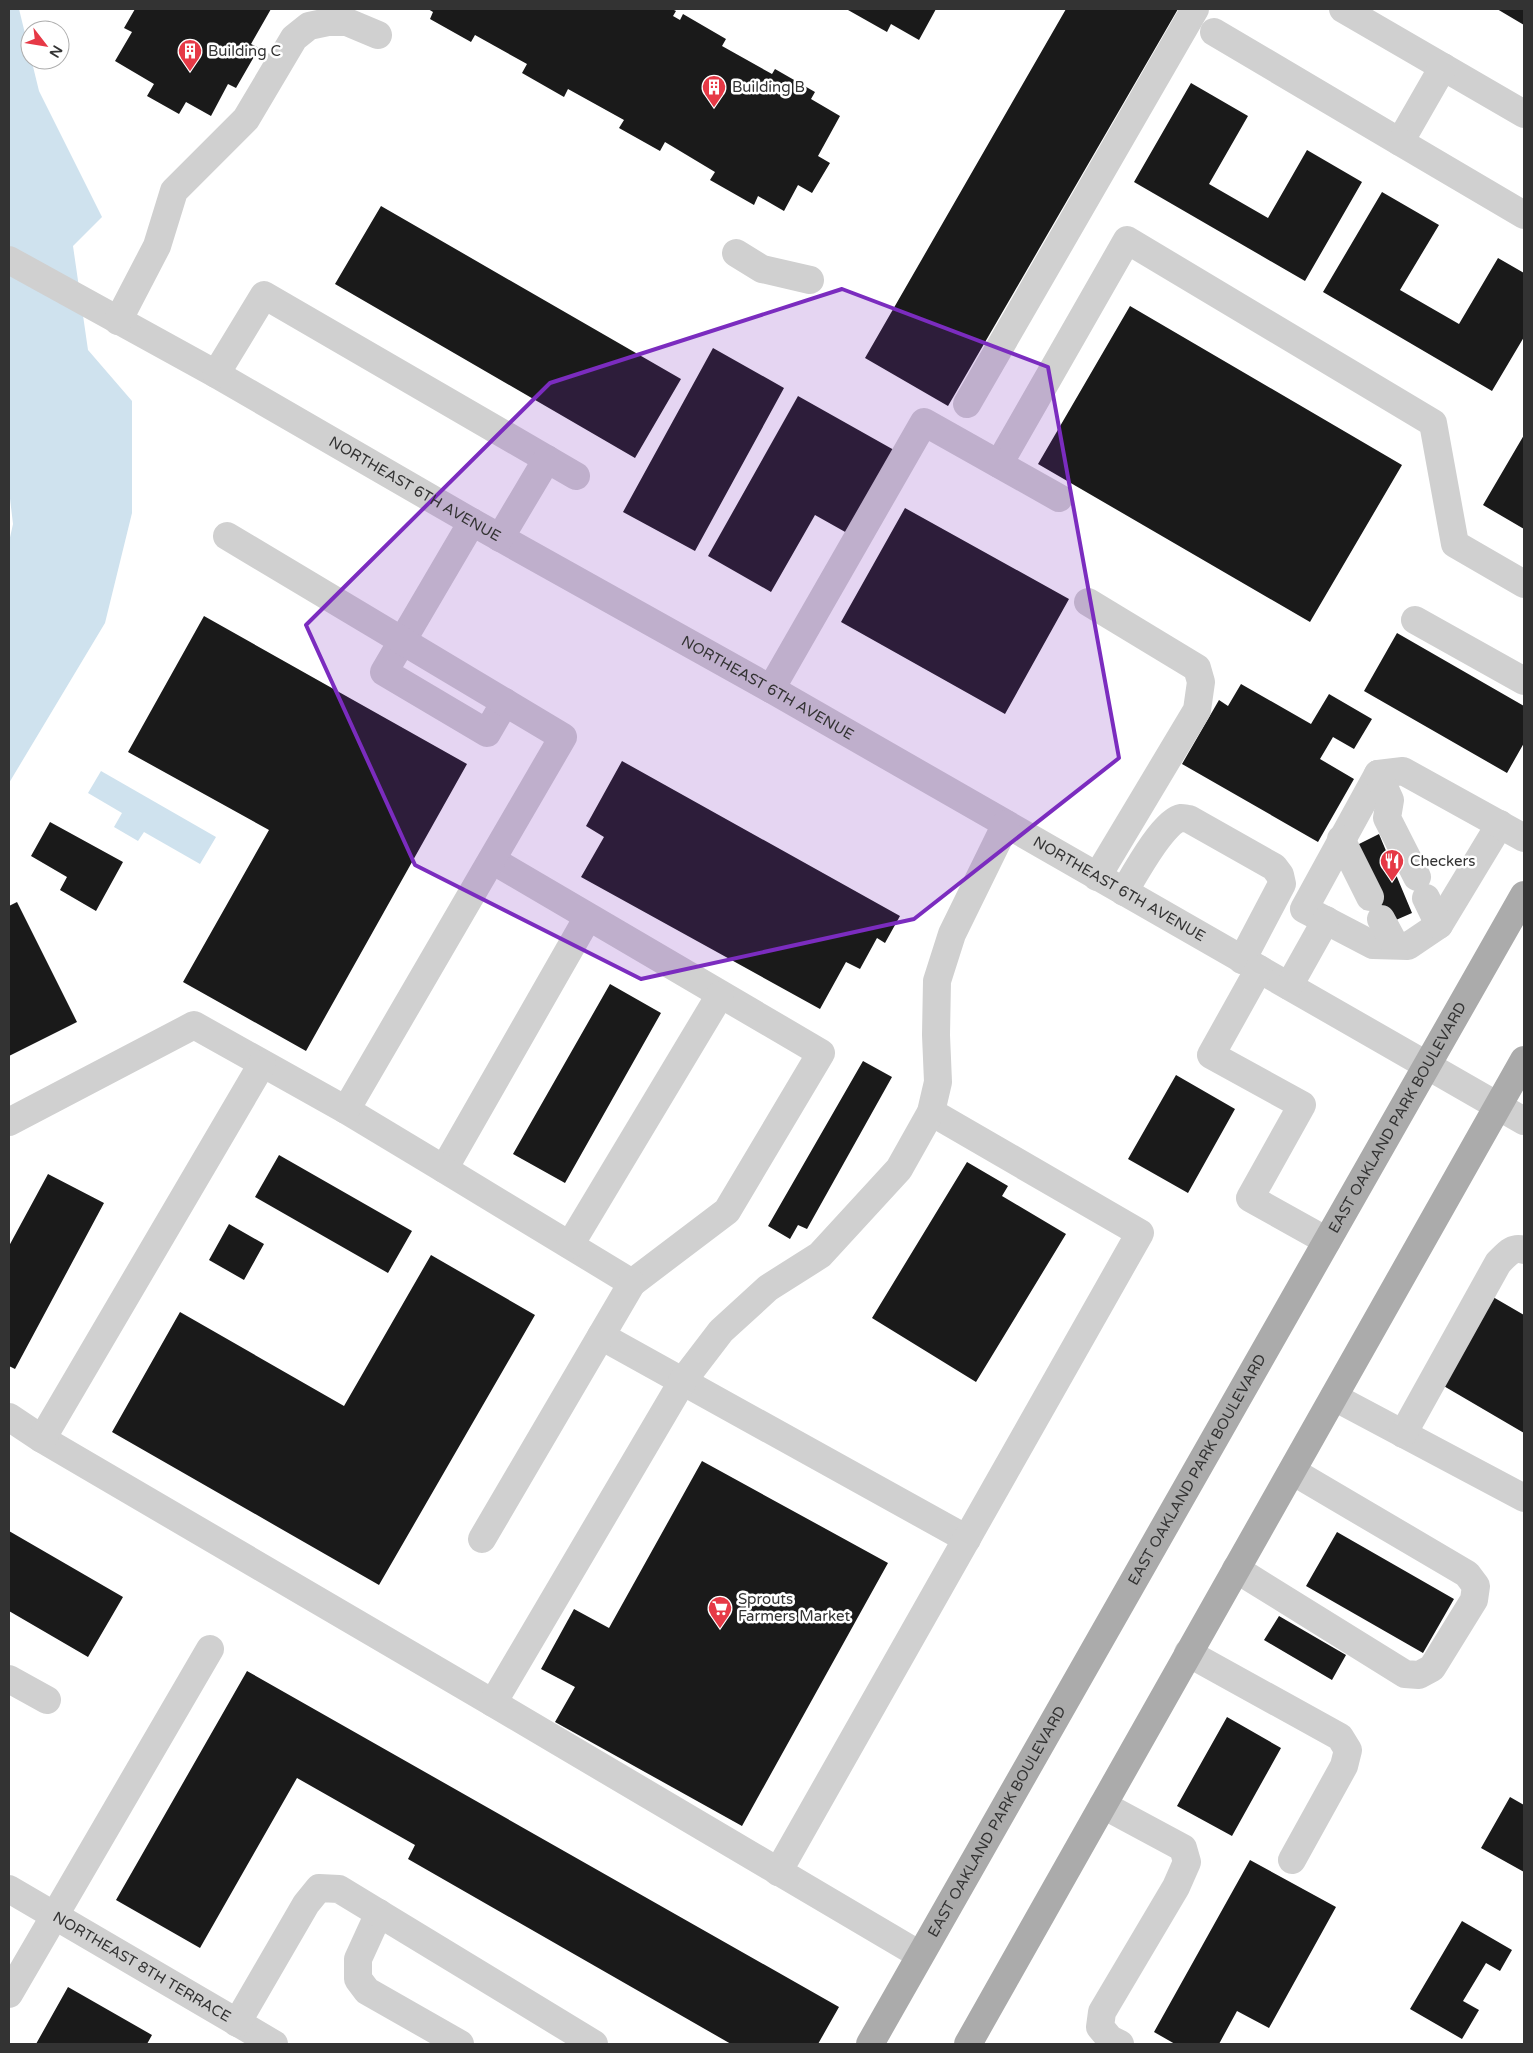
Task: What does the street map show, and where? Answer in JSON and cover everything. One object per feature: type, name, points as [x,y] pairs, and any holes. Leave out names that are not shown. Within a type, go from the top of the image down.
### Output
[{"type":"main road","name":"EAST OAKLAND PARK BOULEVARD","points":[[870,2044],[1524,895]]},
{"type":"main road","points":[[968,2044],[1524,1060]]},
{"type":"street","points":[[967,404],[1195,9]]},
{"type":"street","points":[[1343,9],[1524,114]]},
{"type":"street","points":[[114,319],[157,246],[174,191],[246,119],[294,38],[309,26],[328,22],[347,22],[378,35]]},
{"type":"street","points":[[1214,32],[1524,214]]},
{"type":"street","points":[[1400,142],[1443,66]]},
{"type":"street","points":[[999,464],[1127,240],[1433,423],[1455,544],[1524,584]]},
{"type":"street","points":[[736,253],[762,269],[810,280]]},
{"type":"street","name":"NORTHEAST 6TH AVENUE","points":[[9,260],[216,374],[500,538],[771,690],[1524,1121]]},
{"type":"street","points":[[216,374],[264,295],[576,476]]},
{"type":"street","points":[[771,690],[924,422],[1059,498]]},
{"type":"street","points":[[500,538],[547,459]]},
{"type":"street","points":[[472,522],[384,672],[487,732],[506,702]]},
{"type":"street","points":[[226,536],[563,737],[346,1110]]},
{"type":"street","points":[[1088,602],[1198,668],[1201,682],[1197,710],[1098,877]]},
{"type":"street","points":[[1415,620],[1524,681]]},
{"type":"street","points":[[1378,774],[1403,770],[1524,838]]},
{"type":"street","points":[[1289,986],[1341,839],[1378,774]]},
{"type":"street","points":[[1378,774],[1390,800],[1387,818],[1439,925]]},
{"type":"street","points":[[1124,892],[1160,835],[1180,818],[1189,819],[1266,862],[1274,867],[1280,875],[1282,884],[1251,965],[1211,1055],[1302,1105],[1250,1198],[1327,1241]]},
{"type":"street","points":[[493,1704],[682,1382],[721,1331],[768,1288],[820,1255],[899,1169],[931,1112],[938,1082],[936,1035],[937,981],[952,934],[1006,824]]},
{"type":"street","points":[[1315,915],[1373,945],[1408,946],[1439,925],[1500,824]]},
{"type":"street","points":[[1341,839],[1394,945]]},
{"type":"street","points":[[482,1538],[632,1283],[727,1211],[821,1054],[492,860]]},
{"type":"street","points":[[444,1169],[588,917]]},
{"type":"street","points":[[570,1246],[720,996]]},
{"type":"street","points":[[9,1122],[194,1025],[346,1110],[632,1283]]},
{"type":"street","points":[[42,1439],[262,1064]]},
{"type":"street","points":[[778,1872],[1140,1233],[931,1112]]},
{"type":"street","points":[[1403,1434],[1498,1263],[1510,1251],[1521,1248],[1524,1250]]},
{"type":"street","points":[[601,1336],[967,1539]]},
{"type":"street","points":[[1334,1396],[1524,1498]]},
{"type":"street","points":[[9,1418],[920,1955]]},
{"type":"street","points":[[1236,1569],[1405,1674],[1419,1675],[1432,1668],[1474,1600],[1476,1586],[1467,1574],[1292,1471]]},
{"type":"street","points":[[9,1994],[210,1649]]},
{"type":"street","points":[[1188,1653],[1340,1737],[1348,1750],[1344,1766],[1292,1860]]},
{"type":"street","points":[[9,1679],[47,1700]]},
{"type":"street","points":[[1103,1805],[1183,1848],[1187,1862],[1176,1887],[1102,2012],[1100,2027],[1110,2039],[1120,2044]]},
{"type":"street","name":"NORTHEAST 8TH TERRACE","points":[[9,1888],[274,2044]]},
{"type":"street","points":[[237,2023],[306,1904],[319,1888],[339,1889],[594,2044]]},
{"type":"street","points":[[379,1913],[358,1960],[358,1979],[367,1991],[460,2044]]},
{"type":"highlighted area","points":[[842,289],[1048,367],[1119,758],[914,919],[641,979],[415,865],[306,625],[550,383]]},
{"type":"water","points":[[9,9],[19,9],[22,20],[20,20],[20,70],[34,70],[39,91],[102,217],[73,246],[88,350],[132,401],[132,513],[105,623],[9,783],[9,542],[13,524],[9,490]]},
{"type":"water","points":[[101,771],[216,837],[200,864],[144,832],[138,841],[114,827],[122,813],[88,793]]},
{"type":"building","name":"Building C","points":[[135,9],[271,9],[251,44],[259,48],[236,88],[228,84],[211,116],[186,102],[179,114],[147,96],[154,84],[115,61],[132,32],[124,28]]},
{"type":"building","name":"Building B","points":[[428,9],[672,9],[676,11],[673,16],[680,20],[683,14],[726,39],[722,46],[772,74],[775,69],[815,92],[811,99],[840,116],[818,156],[830,163],[812,193],[798,185],[784,211],[758,196],[754,205],[710,180],[715,172],[665,142],[660,151],[619,128],[624,120],[568,89],[564,97],[522,73],[527,64],[475,35],[471,42],[430,19],[433,12]]},
{"type":"building","points":[[848,9],[936,9],[919,40],[891,24],[887,32]]},
{"type":"building","points":[[1066,9],[1178,9],[948,406],[865,358]]},
{"type":"building","points":[[1497,9],[1524,9],[1524,25]]},
{"type":"building","points":[[1191,83],[1248,116],[1209,184],[1268,218],[1307,150],[1362,182],[1305,281],[1134,182]]},
{"type":"building","points":[[1382,192],[1439,225],[1400,290],[1459,324],[1498,258],[1524,273],[1524,337],[1492,391],[1323,292]]},
{"type":"building","points":[[381,206],[681,379],[635,458],[335,284]]},
{"type":"building","points":[[1130,306],[1402,465],[1310,622],[1038,464]]},
{"type":"building","points":[[713,348],[784,388],[695,551],[623,512]]},
{"type":"building","points":[[798,396],[894,450],[847,533],[815,515],[771,592],[708,556]]},
{"type":"building","points":[[1524,435],[1524,529],[1483,505]]},
{"type":"building","points":[[905,508],[1069,599],[1005,714],[841,622]]},
{"type":"building","points":[[204,616],[467,764],[306,1051],[183,982],[269,830],[128,752]]},
{"type":"building","points":[[1397,633],[1524,706],[1524,743],[1507,773],[1364,691]]},
{"type":"building","points":[[1241,684],[1311,724],[1329,694],[1372,719],[1354,749],[1333,737],[1320,759],[1354,779],[1318,842],[1182,764],[1219,700],[1228,706]]},
{"type":"building","points":[[622,761],[900,916],[885,943],[877,938],[860,969],[846,962],[820,1009],[581,877],[604,837],[586,826]]},
{"type":"building","points":[[50,822],[123,862],[96,911],[60,890],[67,877],[31,856]]},
{"type":"building","points":[[1379,834],[1412,913],[1389,923],[1355,846]]},
{"type":"building","points":[[17,902],[77,1022],[9,1056],[9,906]]},
{"type":"building","points":[[610,984],[661,1013],[565,1183],[513,1154]]},
{"type":"building","points":[[863,1061],[892,1077],[807,1229],[798,1225],[790,1239],[768,1226]]},
{"type":"building","points":[[1176,1075],[1235,1109],[1188,1193],[1128,1159]]},
{"type":"building","points":[[279,1155],[412,1231],[388,1273],[255,1197]]},
{"type":"building","points":[[967,1162],[1008,1186],[1002,1196],[1066,1234],[976,1382],[872,1318]]},
{"type":"building","points":[[48,1174],[104,1203],[15,1369],[9,1366],[9,1246]]},
{"type":"building","points":[[229,1224],[264,1244],[244,1280],[209,1260]]},
{"type":"building","points":[[431,1255],[535,1315],[379,1585],[112,1432],[180,1312],[344,1406]]},
{"type":"building","points":[[1493,1297],[1524,1315],[1524,1433],[1442,1385]]},
{"type":"building","points":[[702,1461],[888,1563],[742,1826],[555,1722],[575,1687],[541,1669],[574,1609],[609,1628]]},
{"type":"building","points":[[9,1531],[123,1597],[88,1657],[9,1611]]},
{"type":"building","points":[[1337,1532],[1454,1599],[1423,1653],[1306,1586]]},
{"type":"building","points":[[1279,1616],[1346,1655],[1332,1680],[1264,1640]]},
{"type":"building","points":[[247,1671],[839,2007],[818,2044],[731,2044],[408,1859],[415,1845],[297,1778],[200,1948],[116,1900]]},
{"type":"building","points":[[1227,1717],[1281,1748],[1232,1836],[1177,1806]]},
{"type":"building","points":[[1510,1797],[1524,1805],[1524,1872],[1481,1848]]},
{"type":"building","points":[[1250,1860],[1336,1907],[1269,2028],[1237,2011],[1219,2044],[1175,2044],[1154,2032]]},
{"type":"building","points":[[1462,1921],[1512,1950],[1500,1971],[1486,1963],[1463,2001],[1479,2010],[1462,2039],[1410,2009]]},
{"type":"building","points":[[68,1987],[152,2035],[147,2044],[36,2044]]},
{"type":"place","name":"Building C","points":[[190,72]]},
{"type":"place","name":"Building B","points":[[714,108]]},
{"type":"place","name":"Checkers","points":[[1392,882]]},
{"type":"place","name":"Sprouts Farmers Market","points":[[720,1629]]}]
